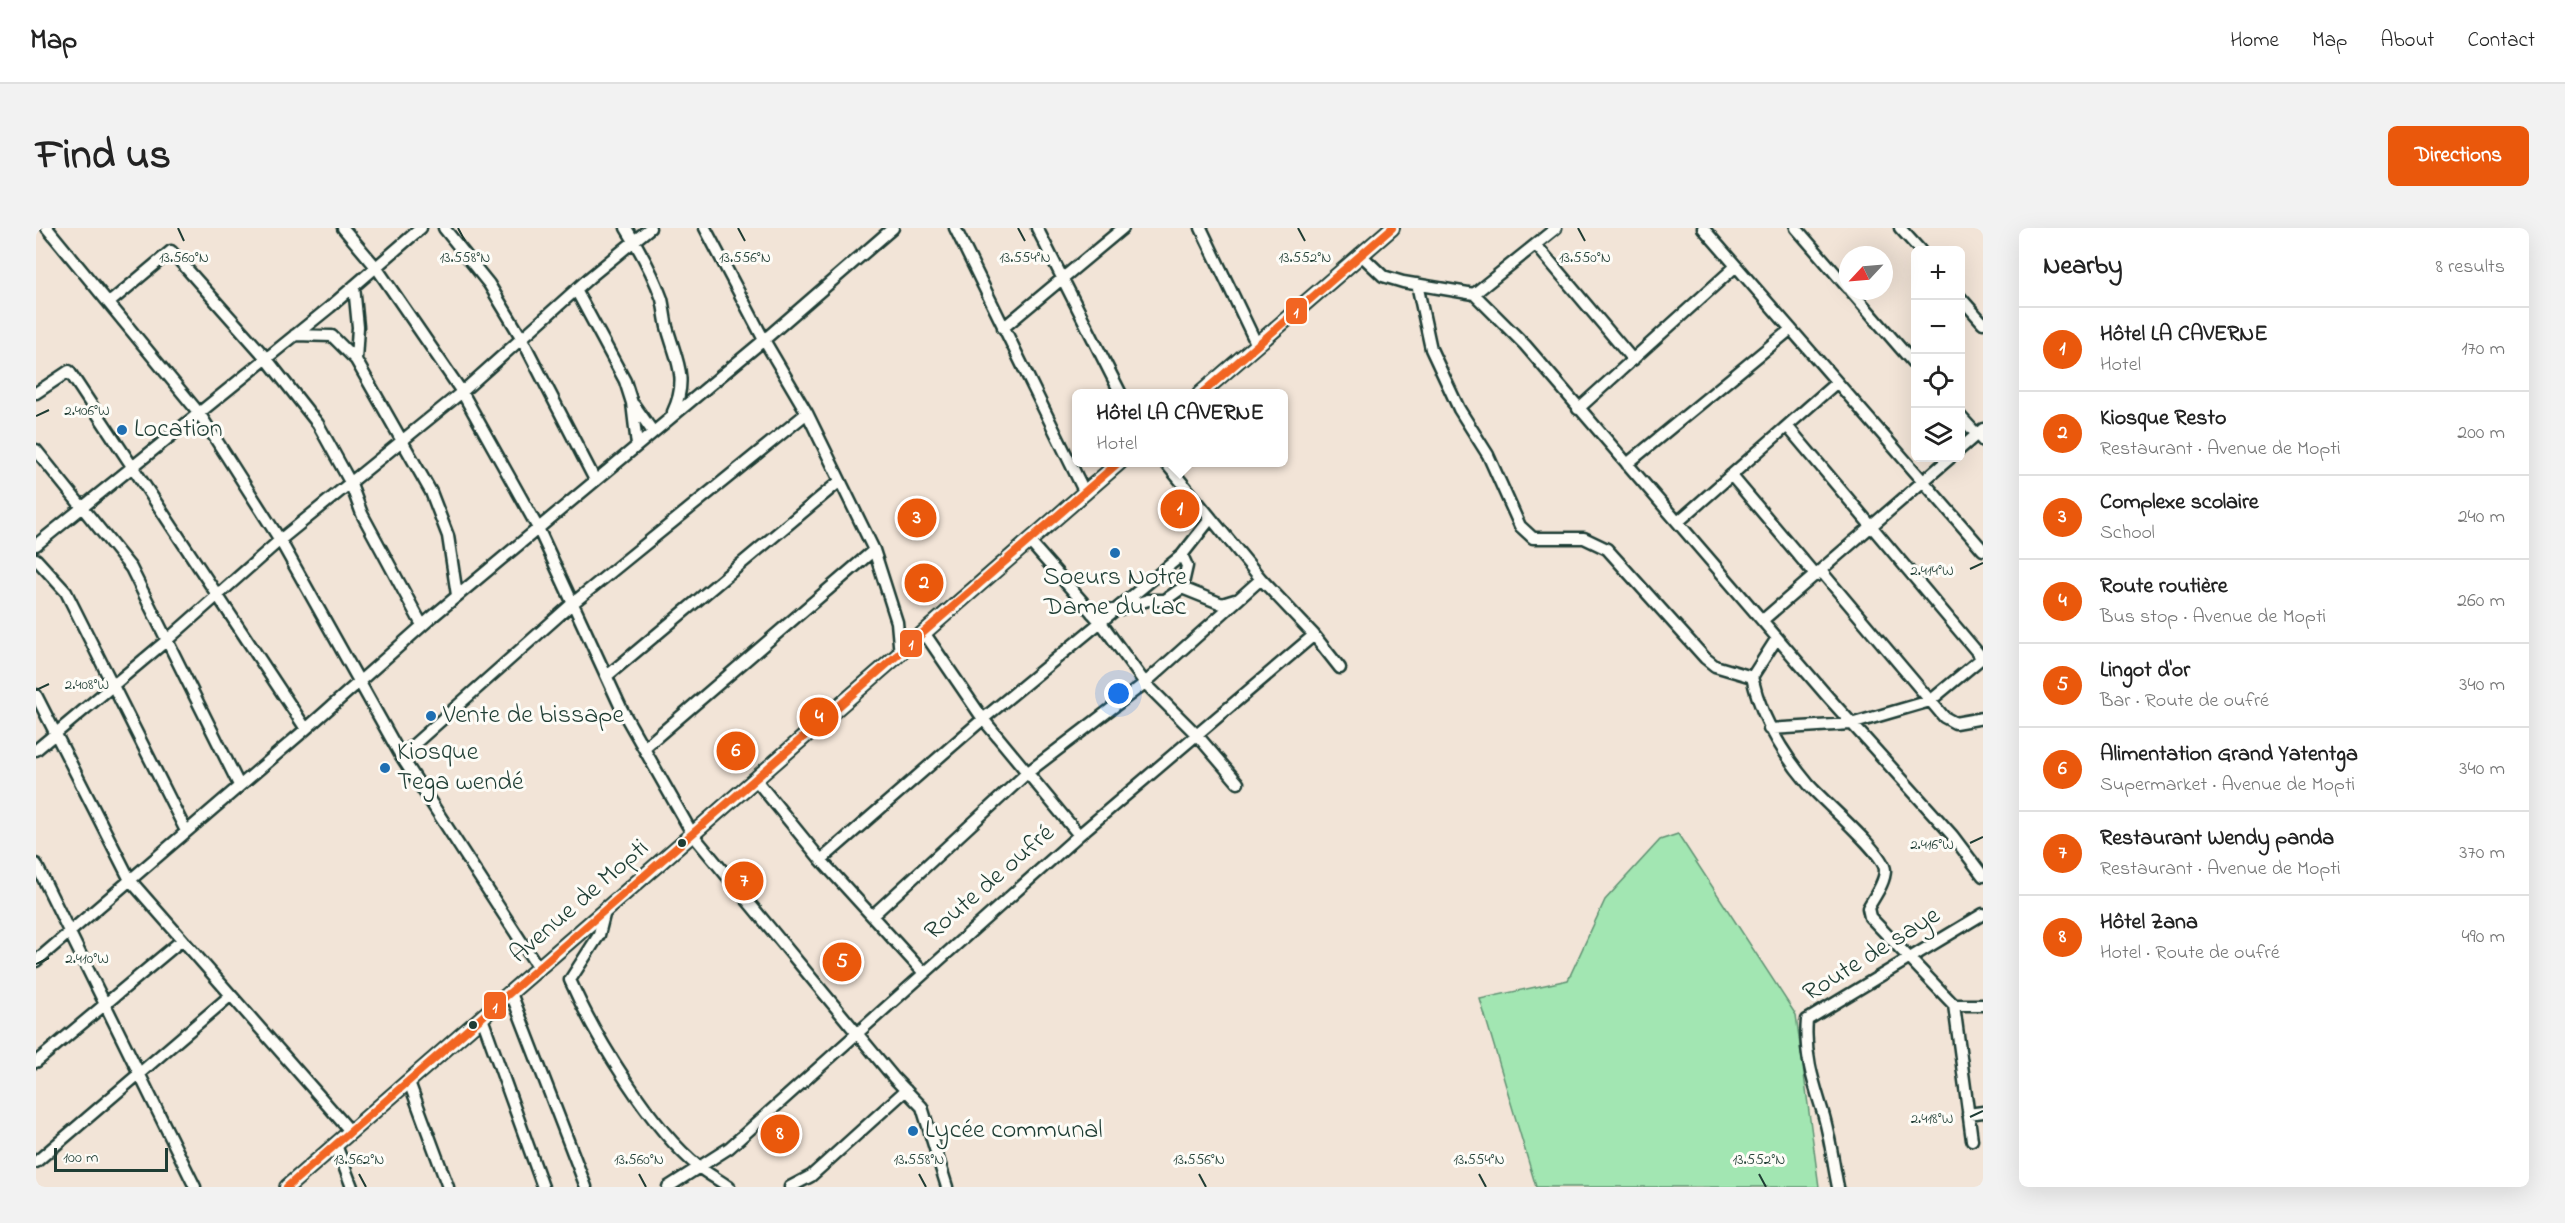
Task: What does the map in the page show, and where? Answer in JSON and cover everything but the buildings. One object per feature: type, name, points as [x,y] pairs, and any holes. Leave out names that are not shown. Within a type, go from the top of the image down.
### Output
[{"type":"main road","points":[[1205,389],[1360,254],[1378,233],[1392,228]]},
{"type":"main road","name":"Avenue de Mopti","points":[[287,1187],[1114,467]]},
{"type":"street","points":[[47,228],[199,413],[280,540],[360,679],[401,756],[539,969]]},
{"type":"street","points":[[343,228],[376,267],[462,392],[538,528],[606,676],[693,836],[857,1033],[922,1107],[948,1187]]},
{"type":"street","points":[[36,545],[295,335],[421,228]]},
{"type":"street","points":[[444,228],[489,284],[521,337],[595,480]]},
{"type":"street","points":[[626,228],[662,300],[667,328],[681,368],[680,397],[671,417]]},
{"type":"street","points":[[36,750],[166,641],[280,540],[462,392],[521,337],[650,228]]},
{"type":"street","points":[[705,228],[764,340],[807,413],[874,549],[897,622],[900,655]]},
{"type":"street","points":[[36,961],[306,729],[457,595],[764,340],[893,228]]},
{"type":"street","points":[[955,228],[1072,467]]},
{"type":"street","points":[[1037,228],[1120,389]]},
{"type":"street","points":[[1004,328],[1123,228]]},
{"type":"street","points":[[1201,228],[1257,345]]},
{"type":"street","points":[[1474,294],[1556,228]]},
{"type":"street","points":[[1702,228],[1983,550]]},
{"type":"street","points":[[1796,228],[1839,278]]},
{"type":"street","points":[[1900,228],[1916,246]]},
{"type":"street","points":[[1536,245],[1633,360]]},
{"type":"street","points":[[109,303],[171,251],[266,358],[318,424],[350,482],[362,514],[422,625]]},
{"type":"street","points":[[1360,254],[1383,276],[1474,294],[1525,345],[1851,724],[1945,826],[1983,876]]},
{"type":"street","points":[[1578,409],[1736,266]]},
{"type":"street","points":[[1417,284],[1431,349],[1459,409],[1488,455],[1520,526],[1527,535],[1533,538],[1584,538],[1608,549],[1705,658],[1716,666],[1752,677]]},
{"type":"street","points":[[354,286],[358,327],[356,360]]},
{"type":"street","points":[[576,290],[625,381],[632,403],[637,445]]},
{"type":"street","points":[[1858,300],[1911,360]]},
{"type":"street","points":[[1963,300],[1983,323]]},
{"type":"street","points":[[1627,464],[1791,328]]},
{"type":"street","points":[[295,335],[332,336],[356,360],[431,492],[448,536],[457,595]]},
{"type":"street","points":[[36,393],[69,371],[306,729]]},
{"type":"street","points":[[1678,522],[1837,382]]},
{"type":"street","points":[[632,403],[653,432]]},
{"type":"street","points":[[401,756],[573,603],[807,413]]},
{"type":"street","points":[[1965,421],[1981,435],[1965,446]]},
{"type":"street","points":[[1769,729],[1851,724],[1930,701],[1983,658],[1787,426]]},
{"type":"street","points":[[36,450],[131,567],[239,785]]},
{"type":"street","points":[[1763,620],[1945,462]]},
{"type":"street","points":[[1072,467],[1085,493]]},
{"type":"street","points":[[1169,467],[1261,579],[1314,635],[1340,668]]},
{"type":"street","points":[[1731,475],[1944,717],[1955,723],[1983,718]]},
{"type":"street","points":[[606,676],[840,481]]},
{"type":"street","points":[[821,860],[983,718],[1102,624],[1182,555],[1211,518]]},
{"type":"street","points":[[1029,541],[1102,624],[1145,683],[1197,735],[1238,783]]},
{"type":"street","points":[[644,748],[874,549]]},
{"type":"street","points":[[1092,613],[1120,609],[1148,600],[1166,600],[1182,588],[1187,566],[1182,555]]},
{"type":"street","points":[[36,559],[66,592],[186,831]]},
{"type":"street","points":[[872,916],[1027,773],[1145,683],[1261,579]]},
{"type":"street","points":[[1182,588],[1222,604],[1240,598]]},
{"type":"street","points":[[925,634],[983,718],[1079,835]]},
{"type":"street","name":"Route de oufré","points":[[668,1187],[729,1148],[923,972],[1079,835],[1314,635]]},
{"type":"street","points":[[1778,638],[1752,677],[1758,703],[1769,729],[1808,784],[1877,853],[1885,870],[1882,882],[1868,908],[1870,917],[1954,1005],[1972,1140]]},
{"type":"street","points":[[36,695],[130,880],[351,1132]]},
{"type":"street","points":[[756,780],[821,860],[923,972]]},
{"type":"street","points":[[36,864],[195,1187]]},
{"type":"street","points":[[605,911],[599,935],[570,980],[594,1029],[658,1123],[698,1166],[729,1187]]},
{"type":"street","name":"Route de saye","points":[[1838,1187],[1823,1114],[1812,1084],[1805,1044],[1807,1020],[1983,914]]},
{"type":"street","points":[[36,1062],[182,940]]},
{"type":"street","points":[[511,993],[586,1187]]},
{"type":"street","points":[[36,1161],[231,995]]},
{"type":"street","points":[[1954,1005],[1983,1005]]},
{"type":"street","points":[[482,1018],[543,1187]]},
{"type":"street","points":[[409,1082],[448,1187]]},
{"type":"street","points":[[790,1187],[811,1176],[906,1090]]},
{"type":"street","points":[[1968,1114],[1983,1112]]},
{"type":"street","points":[[336,1145],[352,1187]]},
{"type":"green space","points":[[1678,834],[1796,1015],[1819,1187],[1536,1187],[1480,999],[1568,980],[1605,900],[1660,840]]},
{"type":"transit line","name":"1","points":[[1207,389],[1392,228]]},
{"type":"transit line","name":"1","points":[[287,1187],[1113,467]]},
{"type":"place","name":"Location","points":[[122,430]]},
{"type":"place","name":"Hôtel LA CAVERNE","points":[[1180,509]]},
{"type":"place","name":"Complexe scolaire","points":[[917,518]]},
{"type":"place","name":"Soeurs Notre Dame du Lac","points":[[1115,553]]},
{"type":"place","name":"Kiosque Resto","points":[[924,583]]},
{"type":"place","name":"Vente de bissape","points":[[431,716]]},
{"type":"place","name":"Route routière","points":[[819,717]]},
{"type":"place","name":"Alimentation Grand Yatentga","points":[[736,751]]},
{"type":"place","name":"Kiosque Tega wendé","points":[[385,768]]},
{"type":"place","name":"Restaurant Wendy panda","points":[[744,881]]},
{"type":"place","name":"Lingot d'or","points":[[842,962]]},
{"type":"place","name":"Lycée communal","points":[[913,1131]]},
{"type":"place","name":"Hôtel Zana","points":[[780,1134]]}]
